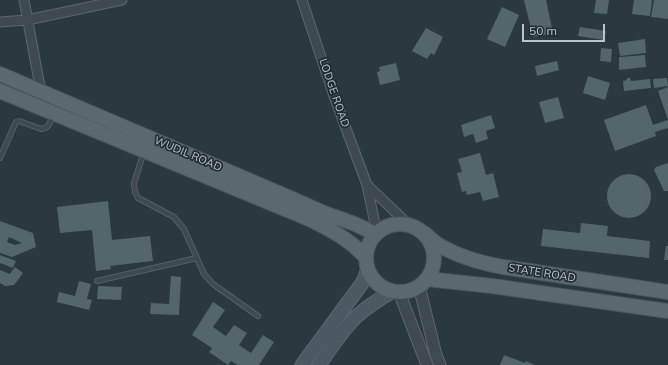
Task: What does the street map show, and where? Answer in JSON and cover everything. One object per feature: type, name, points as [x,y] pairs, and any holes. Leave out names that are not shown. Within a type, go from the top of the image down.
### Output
[{"type":"main road","name":"WUDIL ROAD","points":[[0,74],[324,213],[377,233]]},
{"type":"main road","name":"WUDIL ROAD","points":[[0,91],[326,227],[350,242],[367,263]]},
{"type":"main road","points":[[45,94],[49,111]]},
{"type":"main road","points":[[302,365],[363,282],[369,245],[377,233],[388,226],[398,224],[409,225],[424,233],[430,241],[434,251],[432,270],[423,282],[410,291],[396,291],[382,287],[373,279],[367,263]]},
{"type":"main road","name":"STATE ROAD","points":[[424,233],[438,245],[458,255],[479,262],[668,292]]},
{"type":"main road","name":"STATE ROAD","points":[[423,282],[492,286],[668,311]]},
{"type":"main road","points":[[319,365],[344,330],[357,316],[375,302],[396,291]]},
{"type":"street","points":[[24,0],[27,20],[45,94]]},
{"type":"street","points":[[0,22],[27,20],[122,0]]},
{"type":"street","name":"LODGE ROAD","points":[[302,0],[334,96],[367,185],[377,233]]},
{"type":"street","points":[[367,185],[409,225]]},
{"type":"street","points":[[423,282],[436,355],[440,365]]},
{"type":"street","points":[[396,291],[427,365]]},
{"type":"lane","points":[[0,158],[16,122],[19,121],[41,129],[45,128],[48,126],[49,111]]},
{"type":"lane","points":[[145,151],[134,183],[135,192],[138,198],[174,217],[184,229],[204,274],[213,284],[258,316]]},
{"type":"lane","points":[[97,281],[197,258]]},
{"type":"building","points":[[524,0],[546,0],[553,33],[533,37]]},
{"type":"building","points":[[596,0],[609,0],[607,14],[594,13]]},
{"type":"building","points":[[634,0],[652,0],[650,16],[632,14]]},
{"type":"building","points":[[654,0],[668,0],[668,19],[651,17]]},
{"type":"building","points":[[502,7],[519,15],[505,47],[487,39]]},
{"type":"building","points":[[580,27],[606,31],[604,40],[578,36]]},
{"type":"building","points":[[426,28],[443,37],[434,55],[431,53],[427,59],[412,51]]},
{"type":"building","points":[[645,39],[646,53],[620,56],[618,43]]},
{"type":"building","points":[[601,48],[612,49],[611,62],[600,61]]},
{"type":"building","points":[[645,55],[646,67],[619,70],[619,57]]},
{"type":"building","points":[[557,61],[559,70],[537,76],[535,66]]},
{"type":"building","points":[[396,63],[400,80],[380,85],[377,72],[380,71],[379,67]]},
{"type":"building","points":[[588,76],[610,83],[605,100],[583,93]]},
{"type":"building","points":[[627,78],[630,78],[631,81],[650,79],[651,88],[624,91],[623,81],[627,80]]},
{"type":"building","points":[[667,78],[668,86],[654,88],[653,79]]},
{"type":"building","points":[[668,87],[668,120],[658,91]]},
{"type":"building","points":[[558,97],[564,118],[545,123],[539,102]]},
{"type":"building","points":[[646,105],[653,125],[668,120],[668,128],[655,132],[656,136],[615,151],[604,120]]},
{"type":"building","points":[[491,115],[495,128],[486,131],[488,139],[476,143],[473,134],[464,137],[461,125]]},
{"type":"building","points":[[480,153],[486,175],[493,173],[499,197],[483,201],[480,192],[467,195],[466,191],[462,192],[457,173],[462,172],[458,159]]},
{"type":"building","points":[[668,163],[668,191],[664,191],[654,170],[656,167]]},
{"type":"building","points":[[629,174],[641,178],[647,184],[651,196],[647,208],[641,214],[629,218],[617,214],[611,208],[607,196],[611,184],[617,178]]},
{"type":"building","points":[[108,201],[112,240],[150,236],[153,261],[110,266],[111,269],[96,271],[92,230],[60,233],[57,207]]},
{"type":"building","points":[[0,221],[33,233],[36,247],[12,257],[0,253]],"holes":[[[9,237],[22,243],[15,245],[7,242]]]},
{"type":"building","points":[[581,223],[608,226],[607,236],[650,241],[649,258],[541,246],[543,229],[580,233]]},
{"type":"building","points":[[666,246],[668,246],[668,260],[664,260]]},
{"type":"building","points":[[0,255],[16,261],[13,268],[0,263]]},
{"type":"building","points":[[15,267],[23,273],[14,285],[5,286],[0,283],[0,270],[10,274]]},
{"type":"building","points":[[171,276],[181,277],[179,315],[150,314],[151,303],[169,304]]},
{"type":"building","points":[[79,281],[91,284],[87,299],[92,300],[89,310],[57,302],[59,292],[75,296]]},
{"type":"building","points":[[98,286],[122,287],[121,300],[97,299]]},
{"type":"building","points":[[213,302],[225,310],[213,327],[226,336],[234,325],[247,333],[239,345],[251,353],[263,335],[274,342],[259,365],[238,365],[231,361],[228,365],[209,352],[212,348],[192,335]]},
{"type":"building","points":[[504,355],[525,363],[526,361],[535,365],[500,365]]}]
